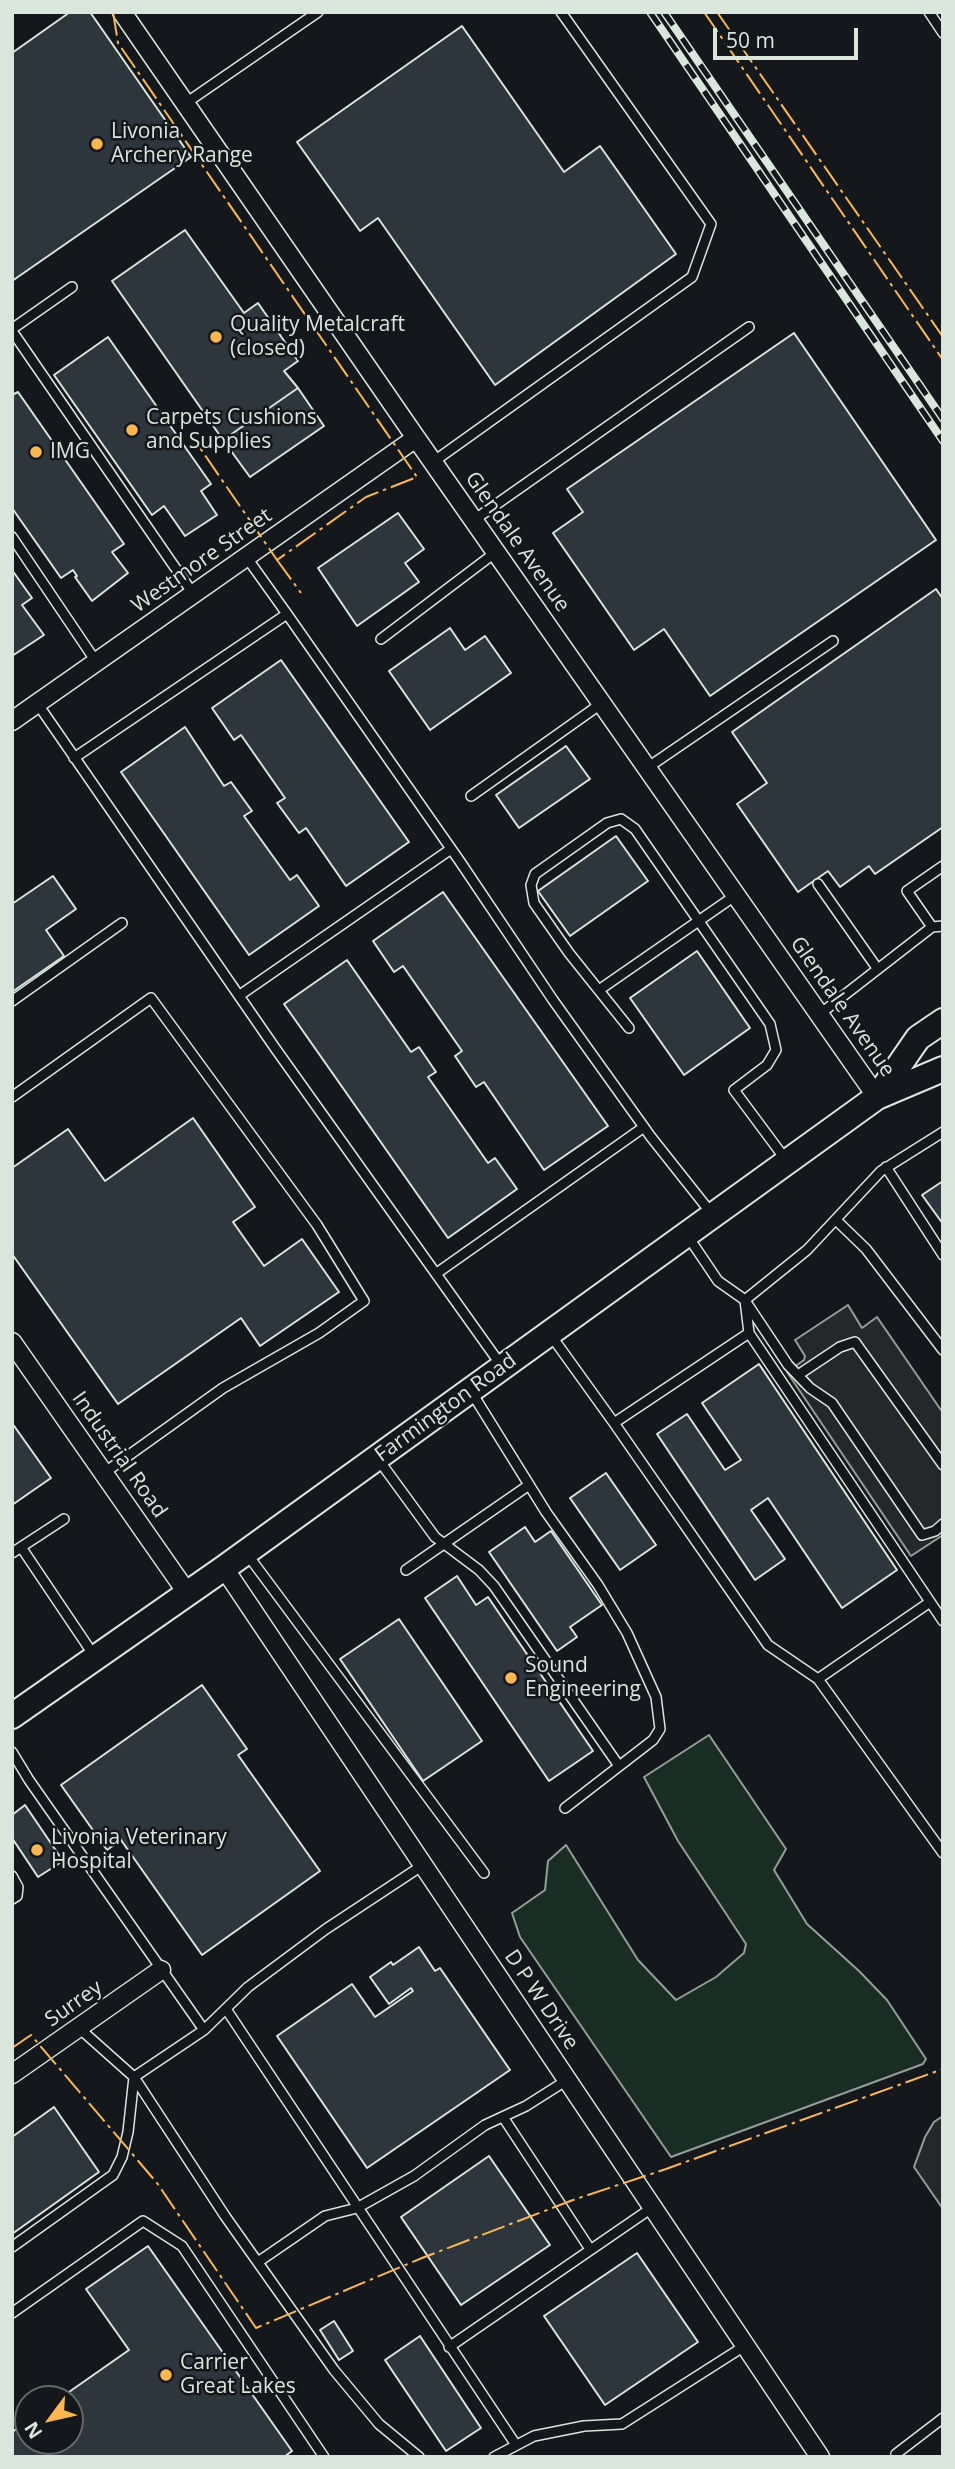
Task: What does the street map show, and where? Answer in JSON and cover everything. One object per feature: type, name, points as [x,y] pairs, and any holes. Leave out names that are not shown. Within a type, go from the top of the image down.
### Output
[{"type":"main road","name":"Farmington Road","points":[[877,1097],[918,1038],[943,1021]]},
{"type":"main road","name":"Farmington Road","points":[[12,1716],[224,1569],[877,1097],[943,1069]]},
{"type":"street","name":"Glendale Avenue","points":[[122,12],[877,1097]]},
{"type":"street","name":"Westmore Street","points":[[12,721],[416,438]]},
{"type":"street","name":"Industrial Road","points":[[12,1342],[188,1594]]},
{"type":"street","name":"D P W Drive","points":[[224,1569],[821,2457]]},
{"type":"street","name":"Surrey","points":[[18,2071],[161,1970]]},
{"type":"street","points":[[12,2051],[18,2071]]},
{"type":"lane","points":[[186,103],[318,12]]},
{"type":"lane","points":[[433,461],[692,277],[711,224],[562,12]]},
{"type":"lane","points":[[929,12],[943,33]]},
{"type":"lane","points":[[72,287],[12,330],[194,595]]},
{"type":"lane","points":[[474,520],[749,327]]},
{"type":"lane","points":[[12,537],[97,663]]},
{"type":"lane","points":[[381,639],[496,552]]},
{"type":"lane","points":[[247,558],[644,1127],[712,1214]]},
{"type":"lane","points":[[74,758],[287,614]]},
{"type":"lane","points":[[647,768],[833,641]]},
{"type":"lane","points":[[37,703],[502,1367]]},
{"type":"lane","points":[[471,796],[602,703]]},
{"type":"lane","points":[[629,1028],[534,903],[531,885],[535,873],[607,823],[621,819],[635,829],[770,1024],[776,1050],[768,1065],[734,1090],[787,1161]]},
{"type":"lane","points":[[240,995],[451,849]]},
{"type":"lane","points":[[932,928],[907,891],[943,866]]},
{"type":"lane","points":[[818,884],[877,968]]},
{"type":"lane","points":[[599,990],[736,895]]},
{"type":"lane","points":[[12,1001],[122,923]]},
{"type":"lane","points":[[820,1014],[932,928],[943,926]]},
{"type":"lane","points":[[12,1097],[151,998],[317,1225],[364,1301],[319,1333],[223,1388],[104,1473]]},
{"type":"lane","points":[[437,1273],[644,1127]]},
{"type":"lane","points":[[745,1300],[807,1250],[886,1167],[943,1132]]},
{"type":"lane","points":[[886,1167],[943,1255]]},
{"type":"lane","points":[[836,1220],[866,1249],[943,1350]]},
{"type":"lane","points":[[686,1233],[718,1281],[745,1300],[788,1364],[810,1388],[832,1403],[922,1535],[935,1531],[943,1524]]},
{"type":"lane","points":[[745,1300],[749,1333],[943,1621]]},
{"type":"lane","points":[[549,1333],[768,1645],[817,1679],[943,1853]]},
{"type":"lane","points":[[614,1423],[749,1333]]},
{"type":"lane","points":[[798,1375],[840,1347],[855,1342],[943,1465]]},
{"type":"lane","points":[[470,1390],[529,1485],[598,1585],[627,1633],[656,1696],[660,1729],[653,1740],[565,1808]]},
{"type":"lane","points":[[377,1457],[443,1545],[479,1570],[494,1586],[619,1766]]},
{"type":"lane","points":[[406,1570],[529,1485]]},
{"type":"lane","points":[[64,1518],[16,1550],[96,1658]]},
{"type":"lane","points":[[246,1552],[484,1873]]},
{"type":"lane","points":[[817,1679],[930,1602]]},
{"type":"lane","points":[[12,1752],[204,2030]]},
{"type":"lane","points":[[12,2248],[113,2175],[122,2157],[128,2132],[134,2077],[204,2030],[248,1987],[326,1929],[423,1865]]},
{"type":"lane","points":[[12,1876],[18,1887],[17,1896],[12,1899]]},
{"type":"lane","points":[[226,2010],[516,2445]]},
{"type":"lane","points":[[79,2028],[134,2077],[258,2262],[343,2381],[379,2424],[419,2457]]},
{"type":"lane","points":[[258,2262],[325,2216],[357,2208],[414,2176],[485,2125],[526,2106],[568,2080]]},
{"type":"lane","points":[[503,2117],[590,2249]]},
{"type":"lane","points":[[449,2347],[653,2207]]},
{"type":"lane","points":[[12,2313],[143,2221],[182,2246],[324,2457]]},
{"type":"lane","points":[[494,2457],[534,2436],[584,2426],[622,2424],[746,2345]]},
{"type":"lane","points":[[898,2457],[895,2454],[943,2418]]},
{"type":"green space","points":[[709,1735],[786,1849],[774,1870],[807,1924],[887,2000],[926,2059],[923,2064],[671,2157],[520,1937],[512,1913],[545,1890],[548,1861],[566,1845],[638,1960],[676,2000],[716,1977],[744,1953],[746,1944],[678,1841],[644,1777]]},
{"type":"shaded area","points":[[848,1305],[862,1328],[877,1317],[943,1413],[943,1535],[911,1556],[787,1372],[804,1360],[805,1356],[795,1340]]},
{"type":"shaded area","points":[[943,2116],[943,2209],[914,2167],[925,2137],[934,2122]]},
{"type":"building","name":"Livonia Archery Range","points":[[70,12],[90,12],[191,157],[12,281],[12,53]]},
{"type":"building","points":[[462,26],[564,172],[600,146],[676,254],[495,385],[378,218],[360,231],[297,142]]},
{"type":"building","name":"Quality Metalcraft (closed)","points":[[185,230],[244,313],[258,303],[298,361],[284,371],[298,388],[223,440],[112,281]]},
{"type":"building","points":[[794,333],[936,540],[710,696],[664,629],[634,650],[553,533],[583,512],[567,489]]},
{"type":"building","name":"Carpets Cushions and Supplies","points":[[108,337],[211,484],[201,491],[217,515],[185,536],[164,506],[152,515],[54,375]]},
{"type":"building","points":[[298,388],[324,426],[250,477],[223,440]]},
{"type":"building","name":"IMG","points":[[18,392],[124,544],[112,552],[128,573],[92,601],[73,570],[61,578],[12,508],[12,395]]},
{"type":"building","points":[[398,513],[424,549],[405,563],[419,582],[357,626],[318,568]]},
{"type":"building","points":[[12,570],[32,598],[22,605],[44,635],[12,656]]},
{"type":"building","points":[[936,589],[943,599],[943,827],[875,874],[869,866],[840,887],[828,871],[798,892],[737,804],[767,783],[732,732]]},
{"type":"building","points":[[450,628],[465,650],[485,636],[511,673],[430,730],[389,671]]},
{"type":"building","points":[[281,660],[409,842],[346,886],[306,828],[299,833],[277,803],[285,798],[241,735],[234,740],[212,708]]},
{"type":"building","points":[[185,727],[224,786],[231,782],[252,811],[244,816],[290,880],[297,875],[319,906],[249,955],[121,772]]},
{"type":"building","points":[[566,746],[590,779],[519,828],[496,795]]},
{"type":"building","points":[[616,836],[648,881],[570,936],[538,891]]},
{"type":"building","points":[[53,876],[76,909],[46,930],[64,956],[12,992],[12,904]]},
{"type":"building","points":[[443,892],[608,1126],[544,1170],[484,1082],[476,1087],[455,1056],[462,1051],[403,966],[394,972],[373,941]]},
{"type":"building","points":[[697,951],[750,1028],[684,1075],[630,998]]},
{"type":"building","points":[[347,960],[411,1052],[419,1047],[436,1072],[428,1077],[488,1163],[495,1158],[517,1189],[448,1238],[284,1004]]},
{"type":"building","points":[[193,1118],[255,1207],[233,1222],[264,1266],[302,1239],[339,1292],[260,1346],[241,1318],[118,1404],[12,1254],[12,1168],[68,1129],[105,1181]]},
{"type":"building","points":[[943,1181],[943,1224],[922,1195]]},
{"type":"building","points":[[759,1364],[897,1570],[842,1608],[768,1498],[751,1510],[785,1559],[755,1580],[657,1434],[687,1414],[725,1470],[741,1460],[702,1403]]},
{"type":"building","points":[[12,1423],[51,1478],[12,1505]]},
{"type":"building","points":[[606,1473],[656,1545],[620,1570],[570,1498]]},
{"type":"building","points":[[525,1527],[535,1542],[551,1531],[602,1605],[570,1627],[577,1637],[557,1651],[489,1552]]},
{"type":"building","name":"Sound Engineering","points":[[457,1576],[476,1605],[488,1597],[593,1751],[549,1781],[425,1598]]},
{"type":"building","points":[[399,1619],[482,1741],[423,1781],[340,1659]]},
{"type":"building","points":[[202,1685],[247,1749],[238,1755],[320,1871],[202,1955],[121,1840],[107,1850],[61,1785]]},
{"type":"building","name":"Livonia Veterinary Hospital","points":[[25,1805],[63,1861],[38,1877],[12,1838],[12,1815]]},
{"type":"building","points":[[419,1947],[435,1971],[440,1968],[510,2070],[367,2168],[277,2036],[352,1984],[375,2017],[413,1991],[411,1988],[389,2004],[370,1977]]},
{"type":"building","points":[[54,2107],[99,2172],[12,2234],[12,2137]]},
{"type":"building","points":[[489,2156],[550,2245],[461,2305],[401,2217]]},
{"type":"building","name":"Carrier Great Lakes","points":[[148,2246],[292,2451],[284,2457],[12,2457],[14,2431],[14,2455],[84,2455],[84,2385],[79,2385],[129,2350],[86,2289]]},
{"type":"building","points":[[637,2253],[698,2342],[605,2405],[544,2316]]},
{"type":"building","points":[[334,2321],[353,2351],[339,2360],[320,2330]]},
{"type":"building","points":[[420,2336],[481,2428],[446,2451],[385,2360]]},
{"type":"railway","points":[[650,12],[943,441]]},
{"type":"railway","points":[[664,12],[943,419]]},
{"type":"power","points":[[113,12],[118,43],[417,477],[366,497],[277,560],[200,448]]},
{"type":"power","points":[[704,12],[943,360]]},
{"type":"power","points":[[717,12],[943,337]]},
{"type":"power","points":[[277,560],[301,593]]},
{"type":"power","points":[[12,2048],[31,2035],[157,2183],[256,2328],[422,2258],[573,2200],[943,2069]]},
{"type":"place","name":"Livonia Archery Range","points":[[97,144]]},
{"type":"place","name":"Quality Metalcraft (closed)","points":[[216,337]]},
{"type":"place","name":"Carpets Cushions and Supplies","points":[[132,430]]},
{"type":"place","name":"IMG","points":[[36,452]]},
{"type":"place","name":"Sound Engineering","points":[[511,1678]]},
{"type":"place","name":"Livonia Veterinary Hospital","points":[[37,1850]]},
{"type":"place","name":"Carrier Great Lakes","points":[[166,2375]]}]
